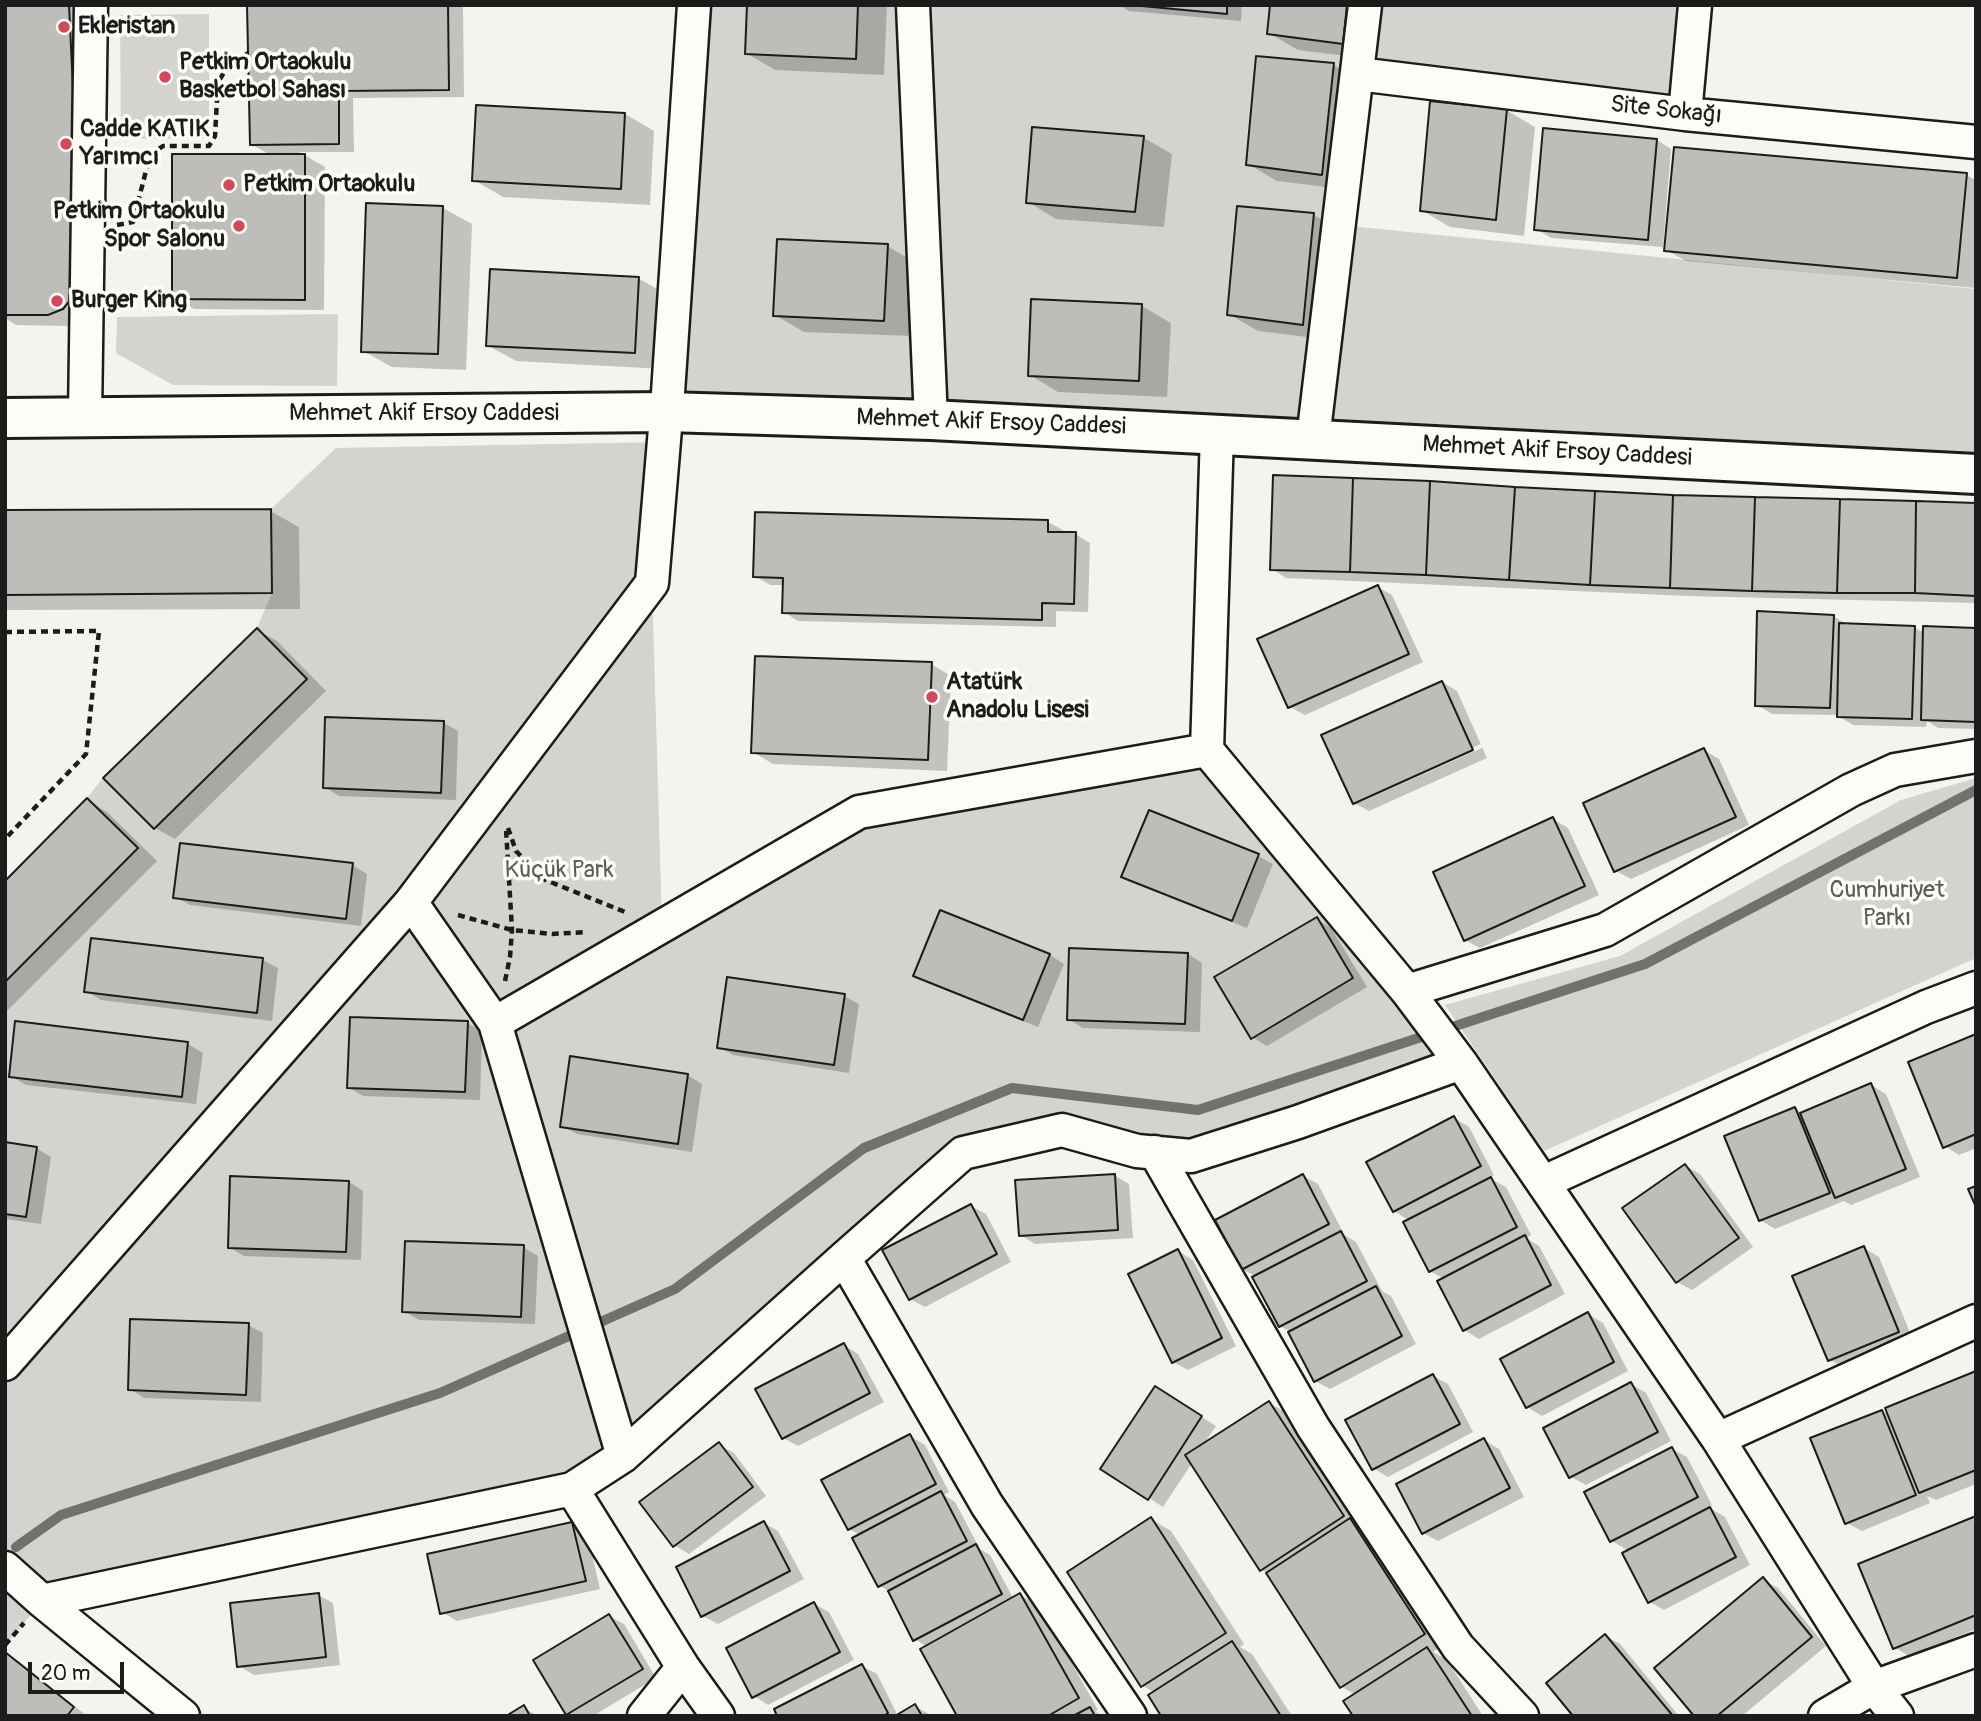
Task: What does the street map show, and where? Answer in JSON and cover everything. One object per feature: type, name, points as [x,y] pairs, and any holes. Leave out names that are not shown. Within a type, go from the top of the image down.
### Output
[{"type":"main road","name":"Mehmet Akif Ersoy Caddesi","points":[[5,418],[667,412],[1217,433],[1976,474]]},
{"type":"street","points":[[85,416],[91,5]]},
{"type":"street","points":[[5,1364],[411,902],[652,583],[667,412],[694,5]]},
{"type":"street","points":[[913,5],[931,420]]},
{"type":"street","points":[[1312,439],[1365,5]]},
{"type":"street","points":[[1685,114],[1695,5]]},
{"type":"street","name":"Site Sokağı","points":[[1358,74],[1685,114],[1976,142]]},
{"type":"street","points":[[1217,433],[1207,750],[1407,991],[1461,1063],[1718,1439],[1874,1687],[1897,1716]]},
{"type":"street","points":[[495,1023],[859,812],[1207,750]]},
{"type":"street","points":[[1407,991],[1605,930],[1851,790],[1895,770],[1976,756]]},
{"type":"street","points":[[411,902],[495,1023],[623,1456]]},
{"type":"street","points":[[1544,1182],[1926,1007],[1976,988]]},
{"type":"street","points":[[43,1601],[572,1489],[623,1456],[963,1153],[1062,1130],[1137,1151],[1191,1156],[1298,1122],[1461,1063]]},
{"type":"street","points":[[1155,1152],[1313,1427],[1458,1647],[1522,1716]]},
{"type":"street","points":[[844,1258],[987,1505],[1130,1716]]},
{"type":"street","points":[[1718,1439],[1976,1321]]},
{"type":"street","points":[[572,1489],[683,1667],[718,1716]]},
{"type":"street","points":[[5,1568],[183,1716]]},
{"type":"street","points":[[1825,1716],[1874,1687],[1976,1650]]},
{"type":"street","points":[[644,1716],[683,1667]]},
{"type":"path","points":[[111,226],[133,222],[150,155],[163,146],[209,146],[215,136],[218,82],[227,68],[248,53]]},
{"type":"path","points":[[5,632],[99,631],[86,754],[5,839]]},
{"type":"path","points":[[495,1023],[510,957],[512,930],[506,823],[516,851],[543,879],[661,926]]},
{"type":"path","points":[[411,902],[512,930],[552,934],[593,931]]},
{"type":"green space","points":[[694,5],[1695,5],[1685,114],[1358,74],[1339,225],[1976,289],[1976,474],[667,412]]},
{"type":"green space","name":"Petkim Ortaokulu Basketbol Sahası","points":[[209,14],[209,138],[121,139],[120,15]]},
{"type":"green space","points":[[338,314],[337,386],[173,385],[116,353],[117,317]]},
{"type":"green space","name":"Küçük Park","points":[[664,442],[652,583],[662,926],[859,812],[1207,750],[1461,1063],[1191,1156],[1062,1130],[963,1153],[572,1489],[43,1601],[5,1645],[5,982],[138,849],[87,798],[103,778],[154,829],[307,679],[257,628],[272,593],[271,509],[336,448]]},
{"type":"green space","name":"Cumhuriyet Parkı","points":[[1976,778],[1976,958],[1544,1151],[1445,1005],[1620,956],[1901,800]]},
{"type":"building","points":[[5,5],[69,5],[82,276],[76,293],[63,309],[48,315],[5,315]]},
{"type":"building","name":"Petkim Ortaokulu","points":[[247,5],[448,5],[449,90],[339,91],[339,144],[250,145]]},
{"type":"building","points":[[747,5],[858,5],[856,59],[745,54]]},
{"type":"building","points":[[1131,5],[1227,5],[1227,14]]},
{"type":"building","points":[[1270,5],[1347,5],[1343,44],[1267,34]]},
{"type":"building","points":[[1256,56],[1334,63],[1322,175],[1246,165]]},
{"type":"building","points":[[1430,101],[1507,109],[1496,220],[1420,211]]},
{"type":"building","points":[[476,105],[625,113],[621,189],[472,181]]},
{"type":"building","points":[[1032,127],[1144,136],[1135,212],[1026,203]]},
{"type":"building","points":[[1543,128],[1657,139],[1648,240],[1534,230]]},
{"type":"building","points":[[1674,147],[1967,173],[1957,278],[1664,251]]},
{"type":"building","name":"Petkim Ortaokulu Spor Salonu","points":[[172,154],[305,154],[305,300],[172,299]]},
{"type":"building","points":[[366,203],[443,206],[438,354],[361,352]]},
{"type":"building","points":[[1237,206],[1314,213],[1303,325],[1227,315]]},
{"type":"building","points":[[777,239],[888,244],[884,321],[773,316]]},
{"type":"building","points":[[490,269],[639,277],[635,353],[486,346]]},
{"type":"building","points":[[1031,299],[1142,304],[1139,381],[1028,376]]},
{"type":"building","points":[[1273,475],[1353,478],[1350,572],[1270,570]]},
{"type":"building","points":[[1353,478],[1430,481],[1426,575],[1350,572]]},
{"type":"building","points":[[1430,481],[1515,487],[1509,580],[1426,575]]},
{"type":"building","points":[[1515,487],[1595,491],[1590,585],[1509,580]]},
{"type":"building","points":[[1595,491],[1673,495],[1670,588],[1590,585]]},
{"type":"building","points":[[1673,495],[1755,497],[1752,591],[1670,588]]},
{"type":"building","points":[[1755,497],[1840,499],[1837,593],[1752,591]]},
{"type":"building","points":[[1840,499],[1916,501],[1915,593],[1837,593]]},
{"type":"building","points":[[1916,501],[1976,503],[1976,596],[1915,593]]},
{"type":"building","points":[[271,509],[272,593],[5,595],[5,510]]},
{"type":"building","name":"Atatürk Anadolu Lisesi","points":[[755,512],[1048,520],[1048,532],[1076,532],[1074,604],[1042,603],[1042,620],[782,613],[783,578],[753,577]]},
{"type":"building","points":[[1378,585],[1409,654],[1288,708],[1257,639]]},
{"type":"building","points":[[1757,611],[1834,615],[1830,708],[1755,706]]},
{"type":"building","points":[[1839,623],[1915,626],[1912,719],[1837,717]]},
{"type":"building","points":[[1923,626],[1976,628],[1976,722],[1921,720]]},
{"type":"building","points":[[257,628],[307,679],[154,829],[103,778]]},
{"type":"building","points":[[755,656],[932,662],[928,760],[751,753]]},
{"type":"building","points":[[1442,681],[1473,750],[1353,804],[1321,735]]},
{"type":"building","points":[[325,717],[444,721],[441,793],[323,788]]},
{"type":"building","points":[[1704,748],[1736,817],[1614,872],[1583,803]]},
{"type":"building","points":[[87,798],[138,848],[5,982],[5,881]]},
{"type":"building","points":[[1149,810],[1259,854],[1232,921],[1121,877]]},
{"type":"building","points":[[1553,817],[1585,886],[1464,941],[1433,872]]},
{"type":"building","points":[[180,843],[353,863],[346,919],[173,898]]},
{"type":"building","points":[[940,910],[1050,954],[1023,1020],[913,976]]},
{"type":"building","points":[[1317,917],[1353,978],[1251,1039],[1214,977]]},
{"type":"building","points":[[91,938],[263,958],[257,1013],[84,992]]},
{"type":"building","points":[[1069,948],[1188,953],[1185,1024],[1067,1020]]},
{"type":"building","points":[[727,977],[845,994],[834,1065],[717,1048]]},
{"type":"building","points":[[350,1017],[468,1021],[465,1092],[347,1088]]},
{"type":"building","points":[[15,1021],[188,1042],[182,1097],[9,1077]]},
{"type":"building","points":[[1976,1034],[1976,1134],[1943,1148],[1908,1062]]},
{"type":"building","points":[[570,1056],[688,1074],[678,1144],[560,1127]]},
{"type":"building","points":[[1871,1083],[1906,1169],[1835,1198],[1800,1113]]},
{"type":"building","points":[[1795,1107],[1830,1193],[1759,1221],[1724,1136]]},
{"type":"building","points":[[1454,1116],[1481,1166],[1393,1212],[1366,1162]]},
{"type":"building","points":[[5,1142],[37,1147],[26,1217],[5,1214]]},
{"type":"building","points":[[1685,1164],[1739,1238],[1676,1283],[1622,1208]]},
{"type":"building","points":[[1115,1174],[1118,1230],[1019,1236],[1015,1180]]},
{"type":"building","points":[[1303,1174],[1329,1224],[1241,1270],[1215,1220]]},
{"type":"building","points":[[230,1176],[349,1181],[346,1252],[228,1248]]},
{"type":"building","points":[[1491,1177],[1517,1227],[1429,1272],[1403,1222]]},
{"type":"building","points":[[1976,1186],[1976,1207],[1968,1189]]},
{"type":"building","points":[[971,1204],[997,1254],[909,1300],[882,1250]]},
{"type":"building","points":[[1341,1231],[1367,1281],[1279,1327],[1252,1277]]},
{"type":"building","points":[[1525,1235],[1551,1285],[1463,1331],[1437,1281]]},
{"type":"building","points":[[405,1241],[524,1245],[521,1317],[402,1312]]},
{"type":"building","points":[[1864,1246],[1899,1332],[1828,1361],[1792,1276]]},
{"type":"building","points":[[1178,1249],[1222,1338],[1172,1363],[1128,1274]]},
{"type":"building","points":[[1376,1286],[1402,1336],[1314,1382],[1288,1332]]},
{"type":"building","points":[[1588,1312],[1614,1362],[1526,1408],[1500,1359]]},
{"type":"building","points":[[130,1319],[249,1323],[246,1395],[128,1390]]},
{"type":"building","points":[[844,1343],[870,1393],[782,1439],[755,1389]]},
{"type":"building","points":[[1976,1371],[1976,1470],[1919,1493],[1885,1408]]},
{"type":"building","points":[[1433,1374],[1460,1424],[1372,1470],[1345,1420]]},
{"type":"building","points":[[1631,1382],[1658,1432],[1569,1478],[1543,1428]]},
{"type":"building","points":[[1155,1386],[1202,1416],[1148,1500],[1100,1469]]},
{"type":"building","points":[[1269,1401],[1344,1516],[1260,1571],[1185,1455]]},
{"type":"building","points":[[1882,1410],[1916,1495],[1845,1524],[1810,1438]]},
{"type":"building","points":[[910,1434],[936,1484],[848,1530],[821,1480]]},
{"type":"building","points":[[1484,1438],[1510,1488],[1422,1534],[1396,1484]]},
{"type":"building","points":[[719,1442],[753,1487],[673,1547],[639,1502]]},
{"type":"building","points":[[1672,1447],[1698,1497],[1610,1542],[1584,1492]]},
{"type":"building","points":[[941,1491],[967,1541],[878,1587],[852,1538]]},
{"type":"building","points":[[1710,1507],[1736,1557],[1648,1603],[1622,1553]]},
{"type":"building","points":[[1976,1516],[1976,1615],[1893,1649],[1858,1564]]},
{"type":"building","points":[[1151,1517],[1226,1633],[1141,1687],[1067,1572]]},
{"type":"building","points":[[1350,1518],[1425,1634],[1340,1688],[1266,1573]]},
{"type":"building","points":[[764,1521],[790,1571],[701,1617],[676,1567]]},
{"type":"building","points":[[572,1522],[586,1581],[440,1614],[427,1554]]},
{"type":"building","points":[[976,1544],[1002,1594],[913,1641],[888,1591]]},
{"type":"building","points":[[1763,1577],[1812,1637],[1717,1716],[1694,1716],[1654,1668]]},
{"type":"building","points":[[319,1593],[326,1657],[237,1667],[230,1603]]},
{"type":"building","points":[[1020,1593],[1079,1698],[1048,1716],[957,1716],[920,1649]]},
{"type":"building","points":[[814,1602],[840,1652],[752,1698],[726,1648]]},
{"type":"building","points":[[609,1614],[643,1669],[566,1715],[533,1660]]},
{"type":"building","points":[[1605,1634],[1673,1716],[1573,1716],[1546,1683]]},
{"type":"building","points":[[1232,1641],[1281,1716],[1161,1716],[1148,1695]]},
{"type":"building","points":[[1427,1647],[1472,1716],[1353,1716],[1343,1701]]},
{"type":"building","points":[[5,1652],[74,1707],[67,1716],[5,1716]]},
{"type":"building","points":[[862,1664],[888,1713],[884,1716],[777,1716],[774,1709]]},
{"type":"building","points":[[915,1704],[922,1716],[895,1716]]},
{"type":"building","points":[[524,1705],[530,1716],[506,1716]]},
{"type":"building","points":[[1090,1707],[1095,1716],[1073,1716]]},
{"type":"waterway","points":[[16,1547],[61,1515],[440,1393],[675,1289],[864,1148],[1012,1088],[1198,1110],[1645,964],[1976,790]]},
{"type":"place","name":"Ekleristan","points":[[64,27]]},
{"type":"place","name":"Petkim Ortaokulu Basketbol Sahası","points":[[165,77]]},
{"type":"place","name":"Cadde KATIK Yarımcı","points":[[66,144]]},
{"type":"place","name":"Petkim Ortaokulu","points":[[229,185]]},
{"type":"place","name":"Petkim Ortaokulu Spor Salonu","points":[[239,226]]},
{"type":"place","name":"Burger King","points":[[57,301]]},
{"type":"place","name":"Atatürk Anadolu Lisesi","points":[[932,697]]}]
